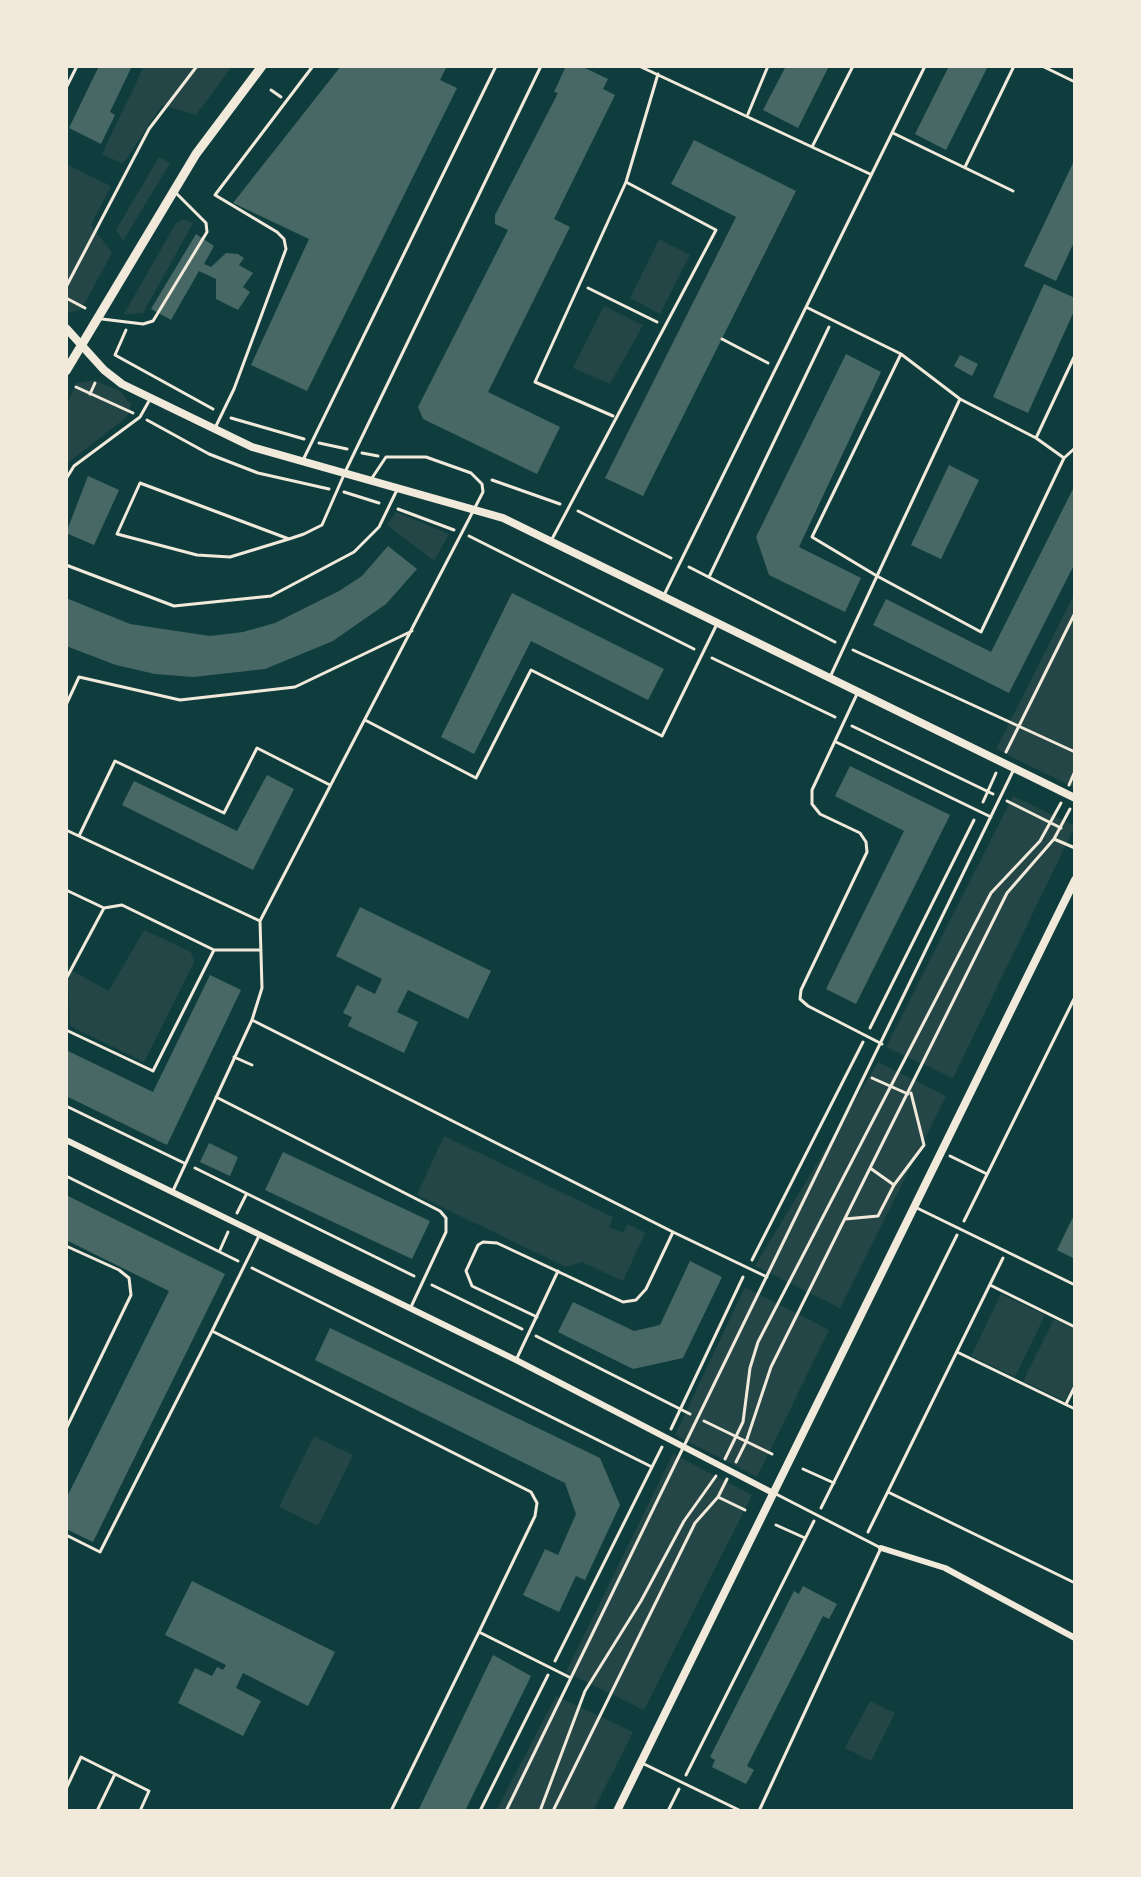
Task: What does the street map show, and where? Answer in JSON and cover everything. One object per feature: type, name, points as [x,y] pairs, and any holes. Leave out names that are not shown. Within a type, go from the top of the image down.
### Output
[{"type":"main road","points":[[66,371],[196,154],[262,66]]},
{"type":"street","points":[[66,328],[104,370],[151,398],[252,447],[476,508],[552,539],[857,694],[1075,798]]},
{"type":"street","points":[[617,1811],[1075,880]]},
{"type":"street","points":[[66,1140],[516,1360],[773,1493]]},
{"type":"street","points":[[881,1548],[945,1568],[1075,1638]]},
{"type":"lane","points":[[66,88],[77,66]]},
{"type":"lane","points":[[215,429],[234,389],[286,249],[284,239],[277,232],[215,195],[313,66]]},
{"type":"lane","points":[[302,463],[496,66]]},
{"type":"lane","points":[[289,539],[140,483],[117,534],[197,555],[230,557],[289,539],[322,525],[541,66]]},
{"type":"lane","points":[[639,66],[871,174]]},
{"type":"lane","points":[[748,115],[768,66]]},
{"type":"lane","points":[[812,147],[853,66]]},
{"type":"lane","points":[[664,596],[925,66]]},
{"type":"lane","points":[[965,167],[1014,66]]},
{"type":"lane","points":[[1042,66],[1075,82]]},
{"type":"lane","points":[[614,417],[535,382],[626,182],[658,74]]},
{"type":"lane","points":[[893,133],[1013,191]]},
{"type":"lane","points":[[552,539],[614,417],[716,230],[626,182]]},
{"type":"lane","points":[[98,318],[143,324],[153,321],[192,257],[208,227],[174,191]]},
{"type":"lane","points":[[806,307],[901,354],[960,399],[1036,438],[1064,458]]},
{"type":"lane","points":[[901,354],[812,537],[877,576],[981,632],[1064,458],[1075,448]]},
{"type":"lane","points":[[1036,438],[1075,355]]},
{"type":"lane","points":[[66,479],[74,466],[140,417],[151,398]]},
{"type":"lane","points":[[829,679],[960,399]]},
{"type":"lane","points":[[172,1193],[252,1020],[262,988],[260,921],[463,534],[476,508],[482,484],[471,473],[426,457],[402,455],[386,457],[371,480]]},
{"type":"lane","points":[[66,565],[174,606],[271,596],[354,552],[379,527],[399,488]]},
{"type":"lane","points":[[365,720],[476,778],[531,670],[662,736],[717,623]]},
{"type":"lane","points":[[66,705],[79,677],[180,700],[295,687],[412,631]]},
{"type":"lane","points":[[857,694],[812,790],[812,804],[820,814],[860,833],[866,842],[867,852],[801,990],[800,999],[882,1044]]},
{"type":"lane","points":[[835,742],[991,817]]},
{"type":"lane","points":[[79,836],[115,761],[224,813],[257,748],[330,785]]},
{"type":"lane","points":[[506,1811],[1014,769]]},
{"type":"lane","points":[[66,830],[260,921]]},
{"type":"lane","points":[[66,890],[104,908],[122,905],[214,950],[262,950]]},
{"type":"lane","points":[[66,979],[104,908]]},
{"type":"lane","points":[[66,1030],[153,1071],[214,950]]},
{"type":"lane","points":[[252,1020],[768,1278]]},
{"type":"lane","points":[[234,1057],[252,1065]]},
{"type":"lane","points":[[215,1097],[440,1211],[446,1218],[446,1232],[410,1309]]},
{"type":"lane","points":[[66,1106],[184,1163]]},
{"type":"lane","points":[[914,1207],[1075,1285]]},
{"type":"lane","points":[[537,1317],[472,1286],[467,1279],[468,1264],[478,1245],[490,1241],[623,1302],[636,1300],[646,1289],[673,1232]]},
{"type":"lane","points":[[66,1535],[100,1552],[259,1236]]},
{"type":"lane","points":[[66,1247],[129,1278],[131,1295],[66,1429]]},
{"type":"lane","points":[[516,1360],[558,1271]]},
{"type":"lane","points":[[212,1331],[531,1492],[537,1503],[535,1516],[391,1811]]},
{"type":"lane","points":[[759,1811],[881,1548],[773,1493]]},
{"type":"lane","points":[[479,1632],[571,1678]]},
{"type":"lane","points":[[66,1789],[81,1757],[149,1791],[140,1811]]},
{"type":"lane","points":[[641,1762],[741,1811]]},
{"type":"lane","points":[[97,1811],[115,1774]]},
{"type":"path","points":[[66,287],[149,129],[197,66]]},
{"type":"path","points":[[580,284],[664,325]]},
{"type":"path","points":[[66,298],[85,308]]},
{"type":"path","points":[[709,577],[832,320]]},
{"type":"path","points":[[722,339],[777,367]]},
{"type":"path","points":[[90,394],[95,383]]},
{"type":"path","points":[[76,387],[209,454],[258,473],[338,491],[463,534],[1061,828]]},
{"type":"path","points":[[471,473],[568,507],[844,646],[1075,752]]},
{"type":"path","points":[[671,1429],[748,1268],[1075,613]]},
{"type":"path","points":[[540,1811],[585,1691],[641,1601],[684,1521],[722,1466],[743,1422],[750,1368],[758,1342],[991,893],[1040,841],[1075,771]]},
{"type":"path","points":[[736,1462],[746,1442],[771,1367],[1007,893],[1054,839],[1075,798]]},
{"type":"path","points":[[1054,839],[1075,848]]},
{"type":"path","points":[[668,1811],[1075,997]]},
{"type":"path","points":[[850,1068],[909,1092]]},
{"type":"path","points":[[909,1092],[924,1145]]},
{"type":"path","points":[[924,1145],[987,1174]]},
{"type":"path","points":[[845,1219],[878,1216],[894,1185],[924,1145]]},
{"type":"path","points":[[184,1163],[772,1454]]},
{"type":"path","points":[[870,1168],[894,1185]]},
{"type":"path","points":[[66,1176],[652,1467]]},
{"type":"path","points":[[236,1217],[246,1194]]},
{"type":"path","points":[[220,1252],[228,1232]]},
{"type":"path","points":[[865,1539],[1006,1251]]},
{"type":"path","points":[[990,1285],[1075,1327]]},
{"type":"path","points":[[957,1352],[1075,1409]]},
{"type":"path","points":[[1066,1405],[1075,1386]]},
{"type":"path","points":[[480,1811],[662,1447]]},
{"type":"path","points":[[803,1469],[834,1483]]},
{"type":"path","points":[[553,1811],[695,1523],[718,1497],[728,1478]]},
{"type":"path","points":[[888,1492],[1075,1583]]},
{"type":"path","points":[[718,1497],[745,1510]]},
{"type":"path","points":[[776,1525],[805,1538]]},
{"type":"shaded area","points":[[144,66],[232,66],[196,115],[162,105],[123,164],[102,154]]},
{"type":"shaded area","points":[[159,157],[170,163],[123,241],[116,230]]},
{"type":"shaded area","points":[[68,165],[111,186],[91,225],[112,253],[81,310],[69,312],[66,310]]},
{"type":"shaded area","points":[[183,219],[193,223],[143,313],[124,314],[176,223]]},
{"type":"shaded area","points":[[659,239],[690,255],[660,314],[630,298]]},
{"type":"shaded area","points":[[604,306],[643,325],[610,384],[573,368]]},
{"type":"shaded area","points":[[94,380],[120,391],[131,405],[127,417],[66,464],[66,405],[77,383]]},
{"type":"shaded area","points":[[396,512],[449,534],[434,561],[387,525]]},
{"type":"shaded area","points":[[1075,593],[1075,788],[996,749]]},
{"type":"shaded area","points":[[1013,796],[1075,826],[953,1078],[886,1047]]},
{"type":"shaded area","points":[[144,930],[191,952],[194,962],[144,1062],[70,1026],[68,980],[72,971],[109,991]]},
{"type":"shaded area","points":[[878,1062],[946,1096],[840,1308],[755,1266]]},
{"type":"shaded area","points":[[444,1136],[613,1217],[609,1227],[623,1233],[628,1224],[645,1233],[623,1281],[582,1262],[566,1267],[417,1195]]},
{"type":"shaded area","points":[[745,1287],[829,1330],[757,1477],[675,1435]]},
{"type":"shaded area","points":[[1001,1294],[1045,1315],[1015,1377],[971,1356]]},
{"type":"shaded area","points":[[1054,1319],[1075,1329],[1075,1380],[1065,1401],[1023,1381]]},
{"type":"shaded area","points":[[314,1436],[353,1455],[318,1526],[279,1507]]},
{"type":"shaded area","points":[[673,1454],[752,1495],[644,1710],[566,1672]]},
{"type":"shaded area","points":[[556,1696],[633,1732],[593,1811],[496,1811]]},
{"type":"shaded area","points":[[870,1701],[895,1713],[871,1761],[845,1748]]},
{"type":"building","points":[[99,66],[132,66],[110,112],[115,115],[101,144],[69,128]]},
{"type":"building","points":[[341,66],[447,66],[440,80],[457,88],[307,391],[251,365],[309,239],[233,203]]},
{"type":"building","points":[[566,66],[581,66],[608,79],[603,89],[615,95],[554,219],[570,227],[488,392],[560,427],[537,474],[423,419],[418,407],[508,230],[495,224],[495,215],[558,93],[554,92]]},
{"type":"building","points":[[786,66],[829,66],[798,128],[763,110]]},
{"type":"building","points":[[949,66],[988,66],[946,150],[915,134]]},
{"type":"building","points":[[694,140],[796,191],[643,496],[605,478],[736,217],[671,184]]},
{"type":"building","points":[[1075,159],[1075,240],[1056,281],[1024,266]]},
{"type":"building","points":[[196,234],[214,246],[204,264],[211,267],[226,253],[244,258],[239,265],[253,273],[243,287],[250,292],[238,310],[216,299],[216,279],[199,271],[171,320],[151,309]]},
{"type":"building","points":[[1044,284],[1075,298],[1075,309],[1028,413],[993,397]]},
{"type":"building","points":[[846,354],[881,372],[799,547],[861,578],[845,612],[769,575],[756,537]]},
{"type":"building","points":[[960,355],[978,364],[972,376],[954,366]]},
{"type":"building","points":[[949,465],[979,480],[941,559],[911,545]]},
{"type":"building","points":[[88,476],[119,490],[94,545],[66,533]]},
{"type":"building","points":[[1075,485],[1075,563],[1009,693],[873,625],[886,599],[991,652]]},
{"type":"building","points":[[388,546],[417,569],[386,604],[333,641],[265,669],[193,677],[155,674],[116,665],[66,646],[66,598],[130,624],[210,636],[243,632],[275,623],[339,591],[362,576]]},
{"type":"building","points":[[512,593],[664,669],[648,700],[531,641],[474,754],[441,737]]},
{"type":"building","points":[[850,766],[950,815],[856,1004],[826,989],[904,831],[835,796]]},
{"type":"building","points":[[267,775],[294,789],[253,870],[122,805],[134,781],[237,831]]},
{"type":"building","points":[[360,907],[491,971],[468,1019],[408,990],[397,1012],[418,1022],[404,1053],[348,1026],[352,1017],[343,1013],[357,985],[375,994],[382,979],[336,956]]},
{"type":"building","points":[[210,975],[241,990],[167,1145],[66,1096],[66,1050],[153,1092]]},
{"type":"building","points":[[209,1143],[238,1157],[230,1176],[200,1162]]},
{"type":"building","points":[[283,1152],[430,1221],[412,1259],[265,1190]]},
{"type":"building","points":[[66,1195],[225,1274],[93,1542],[66,1529],[66,1499],[169,1291],[66,1240]]},
{"type":"building","points":[[1075,1213],[1075,1259],[1057,1250]]},
{"type":"building","points":[[690,1261],[722,1277],[683,1358],[633,1369],[558,1332],[573,1302],[634,1331],[660,1325]]},
{"type":"building","points":[[330,1328],[600,1458],[620,1505],[585,1580],[576,1576],[559,1612],[523,1595],[545,1549],[558,1555],[576,1514],[565,1483],[315,1360]]},
{"type":"building","points":[[192,1581],[335,1652],[308,1706],[243,1673],[236,1688],[261,1701],[243,1736],[178,1703],[195,1668],[212,1676],[217,1667],[223,1670],[226,1665],[165,1635]]},
{"type":"building","points":[[803,1586],[837,1604],[829,1619],[823,1616],[747,1766],[754,1770],[746,1784],[712,1767],[715,1760],[710,1757],[794,1591],[799,1594]]},
{"type":"building","points":[[493,1655],[531,1676],[465,1811],[418,1811]]}]
